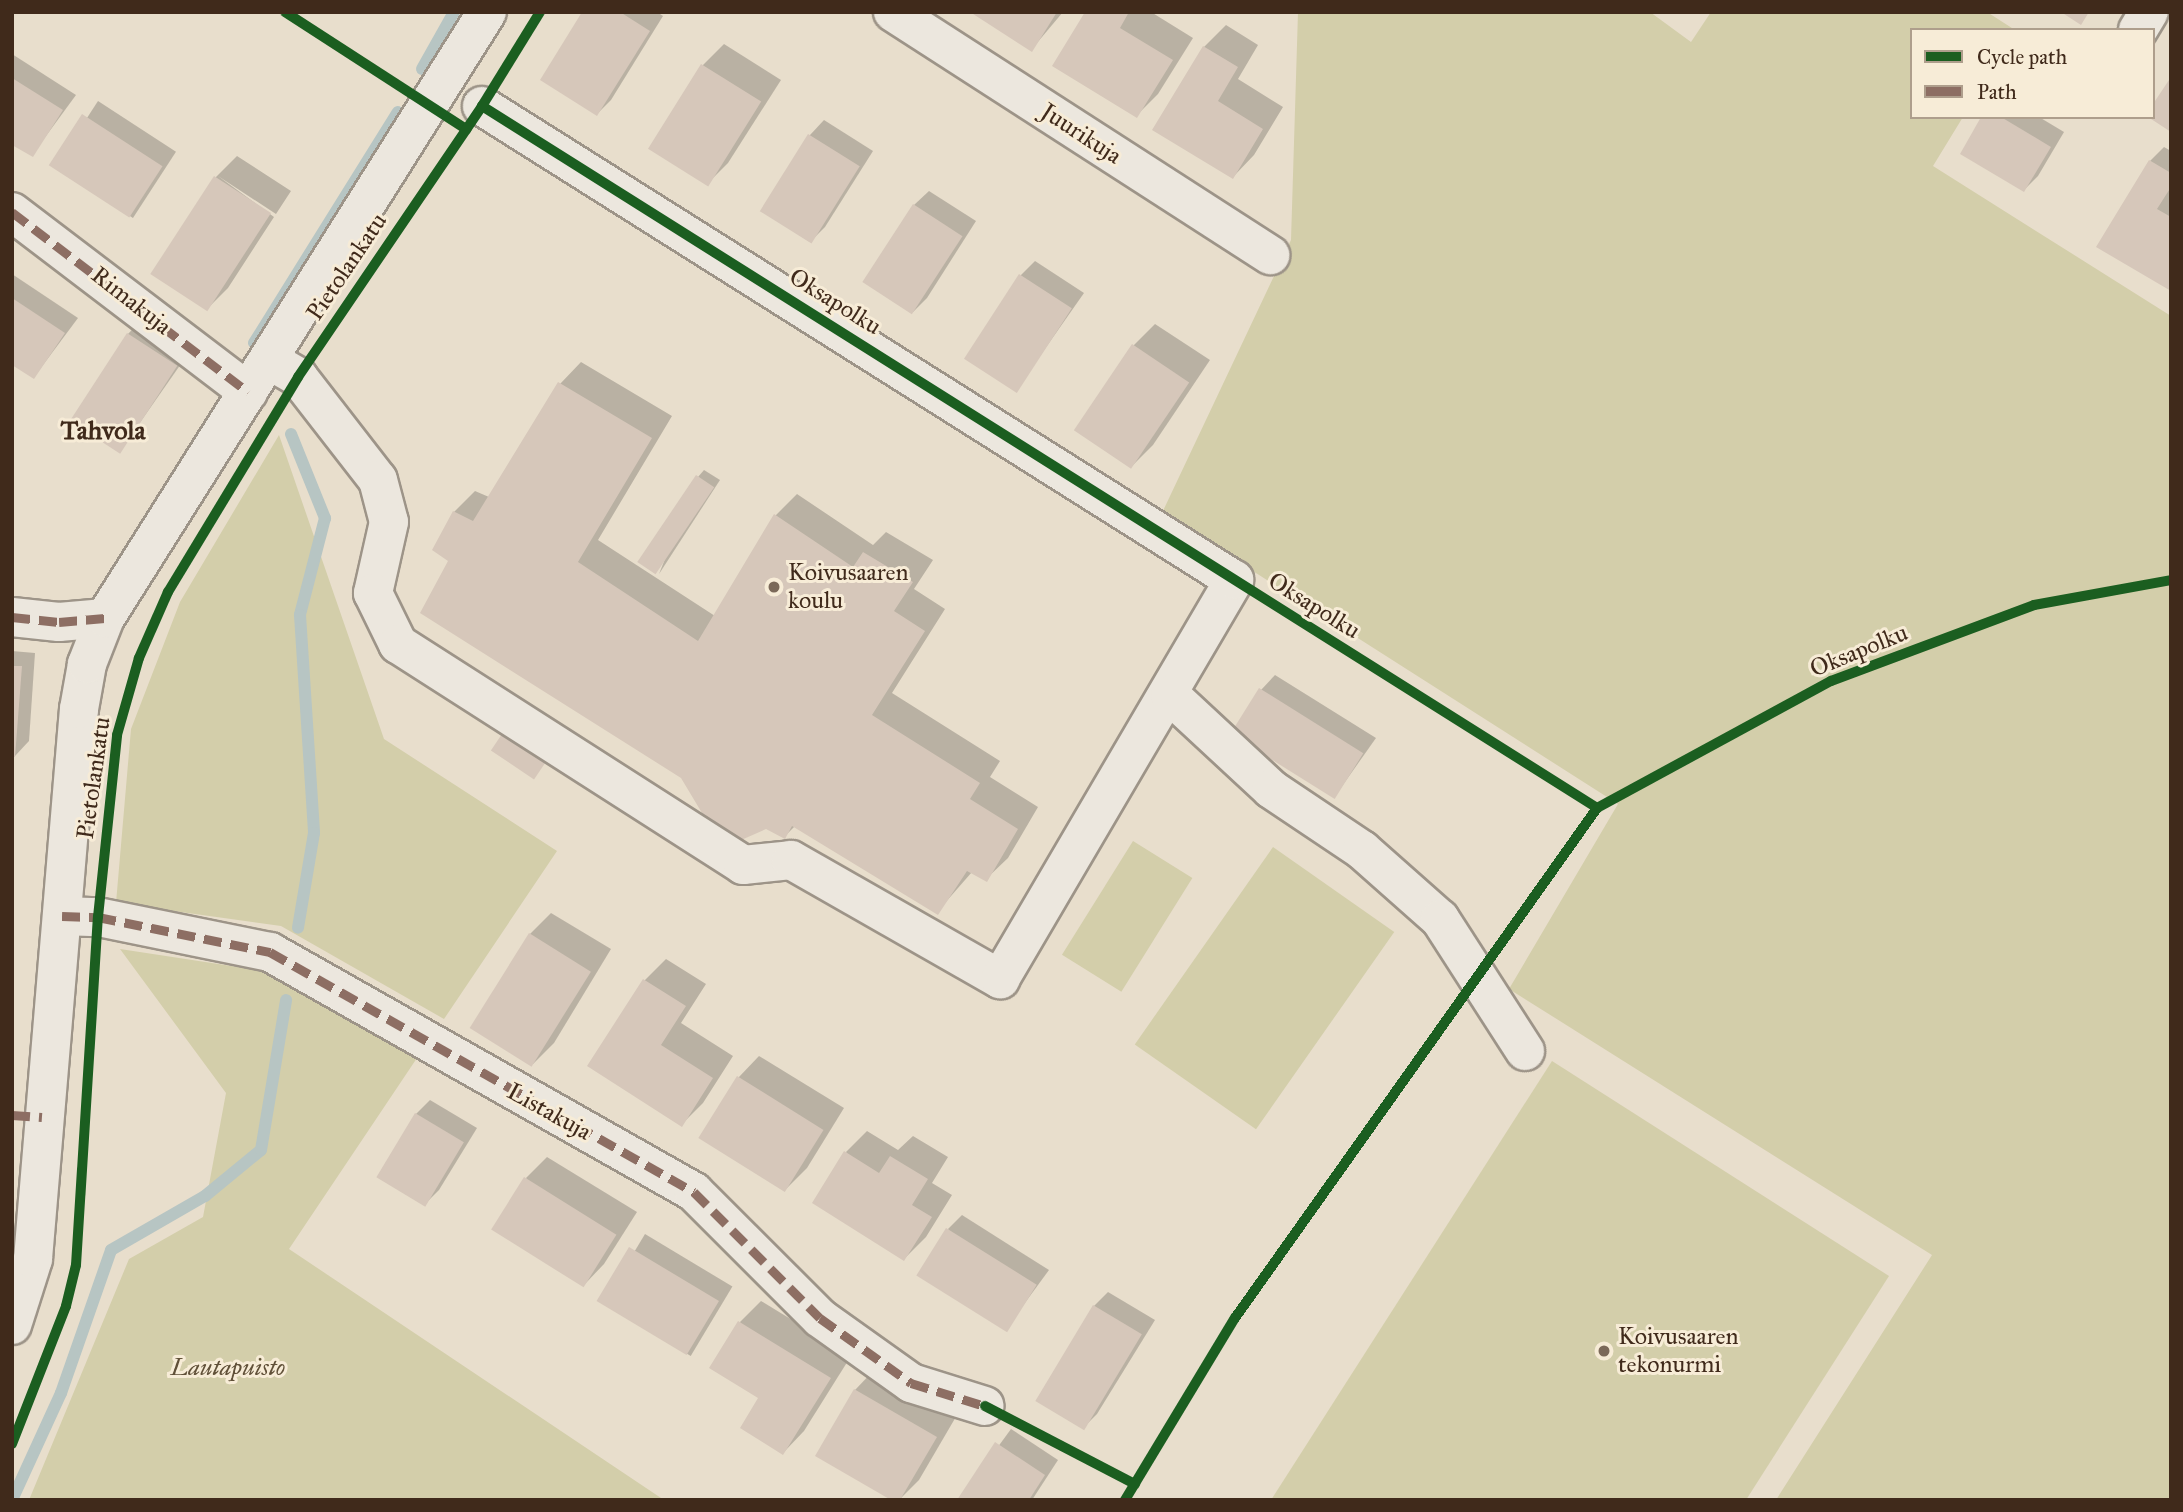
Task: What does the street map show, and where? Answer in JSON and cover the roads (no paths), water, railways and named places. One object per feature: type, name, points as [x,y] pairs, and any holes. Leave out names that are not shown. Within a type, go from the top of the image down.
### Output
[{"type":"street","name":"Pietolankatu","points":[[12,1325],[33,1259],[27,1116],[62,916],[79,709],[87,664],[105,618],[486,12]]},
{"type":"street","name":"Juurikuja","points":[[893,12],[1270,256]]},
{"type":"street","points":[[2139,28],[2149,12]]},
{"type":"street","name":"Oksapolku","points":[[482,106],[1234,580],[1170,695]]},
{"type":"street","name":"Rimakuja","points":[[12,212],[248,392]]},
{"type":"street","points":[[269,359],[298,377],[378,480],[389,522],[373,593],[398,644],[743,866],[790,860],[1000,979],[1170,695],[1271,789],[1362,850],[1440,919],[1525,1051]]},
{"type":"street","points":[[12,617],[59,622],[105,618]]},
{"type":"street","name":"Listakuja","points":[[62,916],[98,917],[270,952],[694,1192],[820,1318],[911,1383],[985,1406]]},
{"type":"waterway","points":[[422,69],[454,12]]},
{"type":"waterway","points":[[254,343],[398,112]]},
{"type":"waterway","points":[[291,434],[325,518],[300,615],[314,833],[298,928]]},
{"type":"waterway","points":[[12,1500],[61,1393],[111,1250],[205,1196],[261,1150],[286,1000]]},
{"type":"place","name":"Koivusaaren koulu","points":[[774,587]]},
{"type":"place","name":"Koivusaaren tekonurmi","points":[[1604,1351]]},
{"type":"district","name":"Tahvola","points":[[103,431]]},
{"type":"park label","name":"Lautapuisto","points":[[228,1368]]}]
